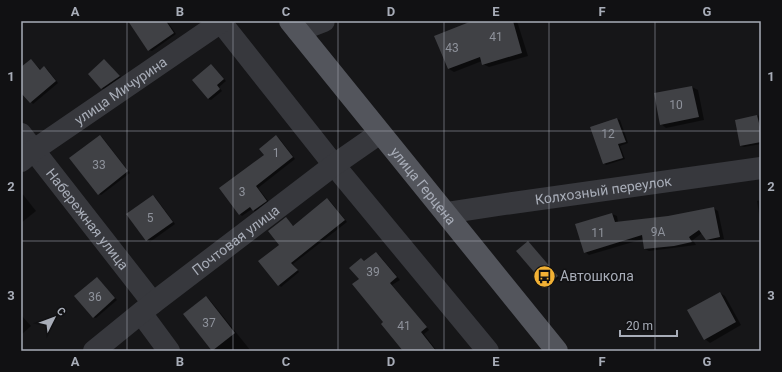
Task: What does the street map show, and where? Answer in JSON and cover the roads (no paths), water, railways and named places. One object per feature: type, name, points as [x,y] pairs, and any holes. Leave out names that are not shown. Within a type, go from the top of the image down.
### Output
[{"type":"main road","name":"улица Герцена","points":[[294,26],[557,351]]},
{"type":"street","points":[[294,26],[324,21]]},
{"type":"street","points":[[220,22],[334,165],[488,351]]},
{"type":"street","name":"улица Мичурина","points":[[25,148],[220,22]]},
{"type":"street","name":"Почтовая улица","points":[[94,351],[147,308],[334,165],[380,132]]},
{"type":"street","name":"Набережная улица","points":[[25,148],[147,308],[169,351]]},
{"type":"street","name":"Колхозный переулок","points":[[446,213],[761,168]]},
{"type":"place","name":"Автошкола","points":[[545,276]]}]
